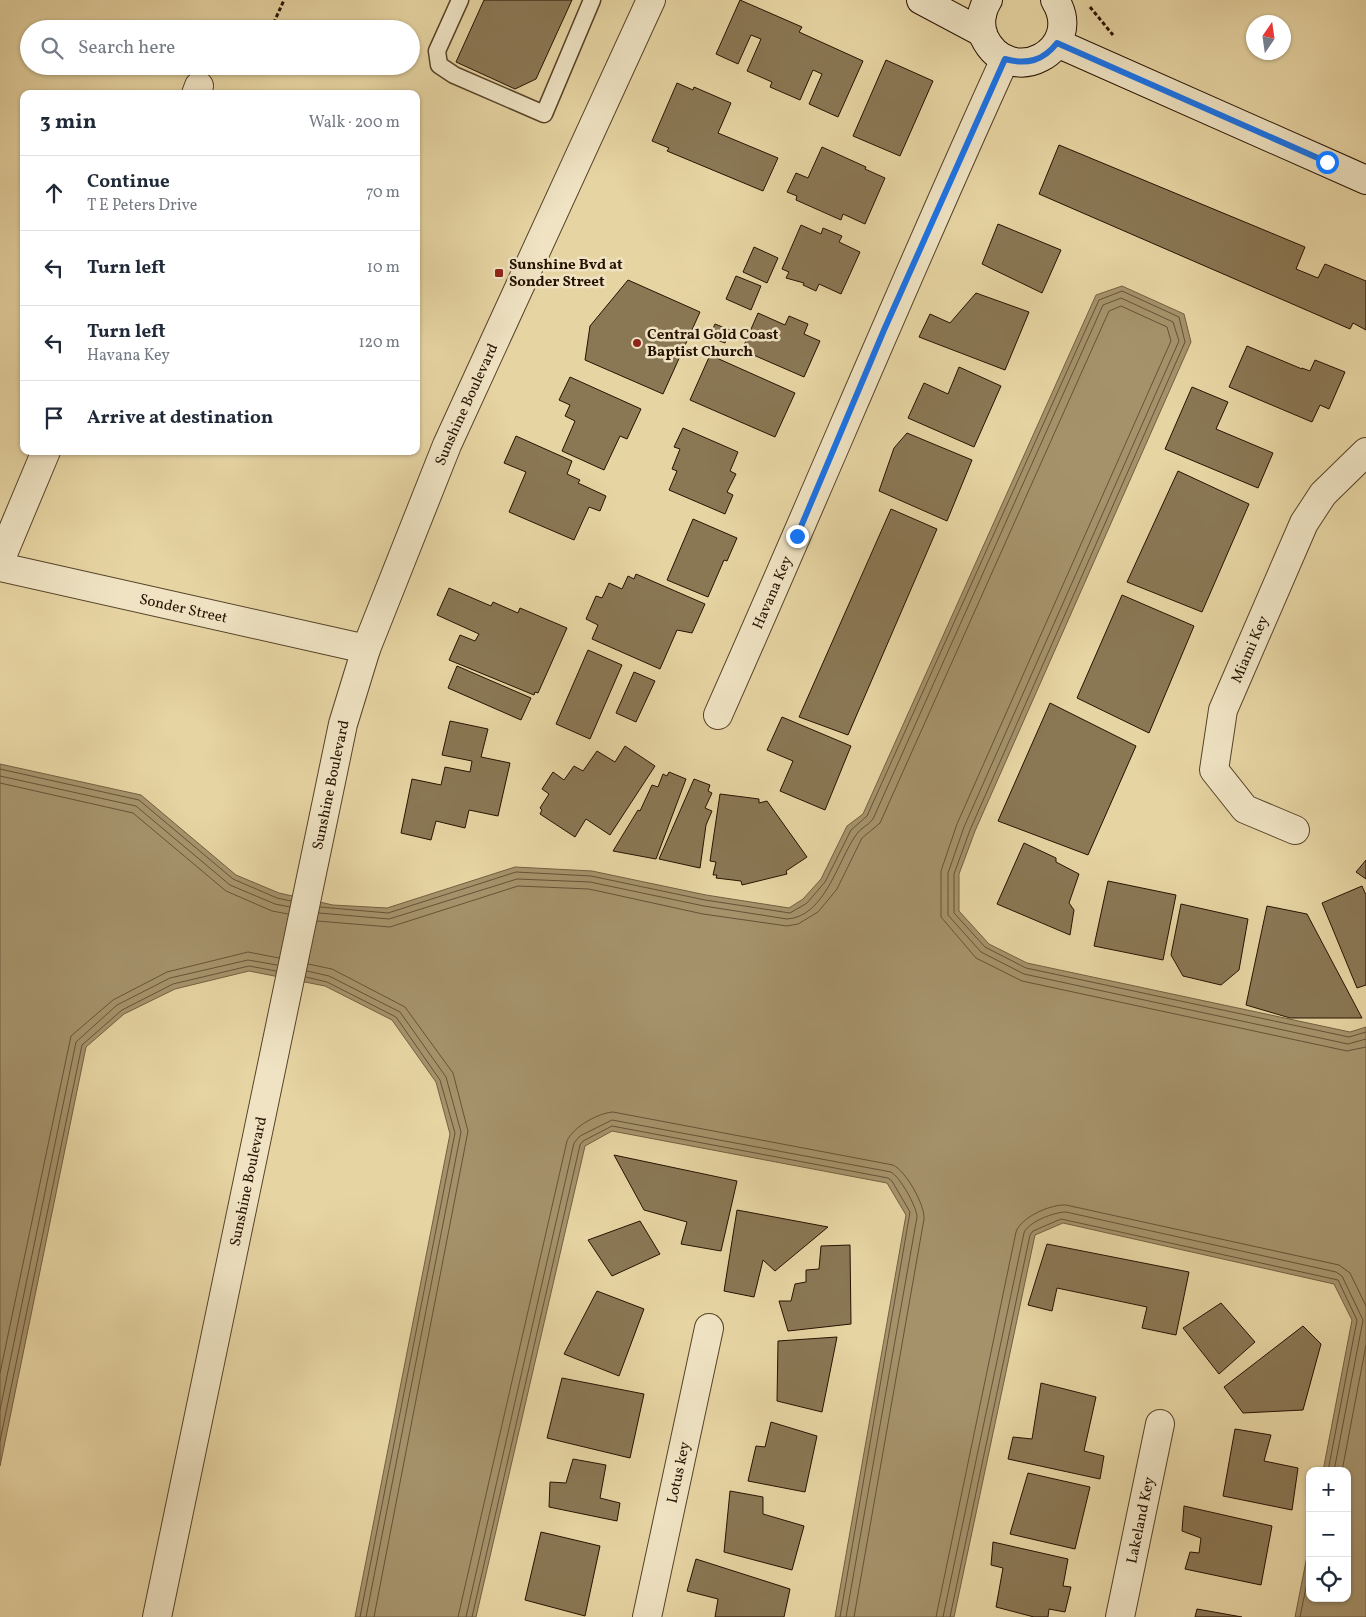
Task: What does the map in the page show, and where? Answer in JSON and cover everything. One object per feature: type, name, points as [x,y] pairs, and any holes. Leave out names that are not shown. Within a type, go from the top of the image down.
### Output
[{"type":"street","name":"Sunshine Boulevard","points":[[157,1617],[343,724],[366,648],[447,445],[651,0]]},
{"type":"street","points":[[921,0],[983,33]]},
{"type":"street","points":[[988,0],[981,19],[983,33],[995,53],[1005,59],[1017,62],[1040,59],[1050,52],[1057,43],[1062,31],[1063,18],[1055,0]]},
{"type":"street","points":[[1057,43],[1366,180]]},
{"type":"street","name":"Havana Key","points":[[718,715],[797,536],[884,330],[1005,59]]},
{"type":"street","name":"Miami Key","points":[[1295,830],[1245,809],[1214,770],[1223,710],[1304,523],[1323,494],[1366,452]]},
{"type":"street","points":[[0,561],[44,455]]},
{"type":"street","name":"Sonder Street","points":[[0,567],[366,648]]},
{"type":"street","name":"Lotus key","points":[[647,1617],[709,1328]]},
{"type":"street","name":"Lakeland Key","points":[[1120,1617],[1160,1424]]},
{"type":"lane","points":[[460,0],[437,51],[439,65],[454,75],[544,114],[592,0]]},
{"type":"path","points":[[275,20],[284,0]]},
{"type":"water","points":[[1122,286],[1184,314],[1191,342],[975,831],[959,874],[959,911],[989,944],[1027,963],[1350,1032],[1366,1027],[1366,1617],[1295,1617],[1306,1561],[1306,1602],[1351,1602],[1351,1467],[1324,1467],[1352,1320],[1334,1284],[1063,1223],[1035,1235],[954,1617],[835,1617],[906,1215],[887,1183],[612,1131],[585,1146],[476,1617],[355,1617],[450,1134],[436,1082],[392,1020],[325,986],[249,971],[175,989],[124,1014],[86,1047],[0,1466],[0,764],[141,795],[236,875],[279,893],[333,905],[387,908],[515,867],[592,871],[706,895],[789,908],[803,899],[821,879],[847,826],[863,814],[1096,295]]},
{"type":"building","points":[[484,0],[572,0],[536,79],[515,89],[456,62]]},
{"type":"building","points":[[740,0],[802,27],[799,32],[863,61],[838,117],[809,104],[822,74],[813,70],[800,100],[770,87],[772,82],[747,71],[761,39],[751,35],[738,64],[716,54]]},
{"type":"building","points":[[886,60],[933,81],[900,156],[853,136]]},
{"type":"building","points":[[677,83],[693,90],[694,87],[731,103],[718,133],[778,158],[763,191],[667,151],[669,148],[652,141]]},
{"type":"building","points":[[1059,145],[1305,247],[1296,269],[1318,278],[1325,264],[1366,281],[1366,330],[1353,323],[1350,329],[1039,194]]},
{"type":"building","points":[[822,147],[885,178],[865,224],[843,214],[841,220],[796,200],[797,196],[787,192],[796,173],[808,178]]},
{"type":"building","points":[[998,224],[1061,250],[1042,293],[982,264]]},
{"type":"building","points":[[801,225],[821,234],[823,228],[842,236],[839,242],[860,252],[841,294],[819,284],[816,291],[803,285],[804,283],[786,278],[789,272],[782,269]]},
{"type":"building","points":[[754,247],[778,258],[767,283],[743,272]]},
{"type":"building","points":[[736,276],[761,286],[751,310],[726,299]]},
{"type":"building","name":"Central Gold Coast Baptist Church","points":[[628,280],[700,312],[663,394],[585,360],[590,326]]},
{"type":"building","points":[[976,293],[1029,312],[1005,370],[919,337],[930,314],[950,323]]},
{"type":"building","points":[[758,313],[785,325],[789,316],[808,324],[804,334],[820,341],[804,377],[742,350]]},
{"type":"building","points":[[715,324],[730,330],[725,343],[709,337]]},
{"type":"building","points":[[1247,346],[1302,369],[1310,371],[1315,360],[1345,372],[1329,409],[1320,405],[1312,422],[1229,387]]},
{"type":"building","points":[[710,355],[795,393],[775,437],[690,400]]},
{"type":"building","points":[[959,367],[1001,386],[974,447],[908,418],[924,383],[948,394]]},
{"type":"building","points":[[570,377],[641,409],[627,439],[620,436],[604,470],[562,451],[575,421],[565,416],[570,405],[559,400]]},
{"type":"building","points":[[1192,387],[1228,402],[1216,429],[1273,453],[1258,488],[1165,449]]},
{"type":"building","points":[[683,428],[738,452],[730,471],[736,474],[727,492],[733,495],[725,514],[669,490],[677,471],[672,469],[680,449],[674,447]]},
{"type":"building","points":[[907,433],[972,460],[947,521],[879,491],[894,448]]},
{"type":"building","points":[[516,436],[572,461],[567,474],[580,480],[578,483],[606,496],[600,511],[589,507],[574,540],[509,512],[526,472],[504,463]]},
{"type":"building","points":[[1178,471],[1249,504],[1202,612],[1127,582]]},
{"type":"building","points":[[891,509],[937,529],[848,735],[799,717]]},
{"type":"building","points":[[693,519],[737,538],[727,561],[724,560],[708,597],[667,580]]},
{"type":"building","points":[[636,574],[705,604],[692,633],[677,630],[660,669],[592,639],[598,625],[586,619],[596,596],[602,598],[609,583],[622,589],[628,576],[634,579]]},
{"type":"building","points":[[449,588],[491,606],[493,602],[518,613],[520,608],[567,628],[538,693],[535,692],[534,695],[449,660],[460,635],[475,641],[479,634],[437,615]]},
{"type":"building","points":[[1122,595],[1194,626],[1149,733],[1077,698]]},
{"type":"building","points":[[588,650],[622,665],[590,739],[556,724]]},
{"type":"building","points":[[457,666],[531,698],[521,720],[448,688]]},
{"type":"building","points":[[634,672],[655,681],[636,722],[616,713]]},
{"type":"building","points":[[1050,703],[1136,746],[1088,855],[998,821]]},
{"type":"building","points":[[782,717],[851,746],[825,810],[780,791],[793,761],[767,750]]},
{"type":"building","points":[[450,721],[488,729],[481,757],[510,763],[498,816],[469,810],[465,828],[436,821],[431,840],[401,833],[412,779],[441,785],[445,767],[470,772],[472,761],[442,755]]},
{"type":"building","points":[[625,746],[655,766],[610,835],[586,819],[575,837],[540,814],[542,810],[540,808],[549,794],[542,789],[553,772],[564,780],[574,766],[583,771],[597,751],[615,762]]},
{"type":"building","points":[[669,772],[686,779],[656,859],[613,851],[638,810],[640,811],[652,785],[658,787],[663,774],[667,776]]},
{"type":"building","points":[[694,779],[710,785],[708,791],[712,793],[705,808],[712,811],[706,825],[700,868],[659,859]]},
{"type":"building","points":[[720,794],[759,799],[759,803],[767,801],[807,857],[786,871],[787,874],[742,885],[741,881],[716,878],[717,875],[713,875],[716,862],[710,861]]},
{"type":"building","points":[[1024,843],[1056,858],[1056,862],[1079,874],[1069,903],[1074,910],[1070,935],[997,904]]},
{"type":"building","points":[[1366,860],[1366,879],[1356,872]]},
{"type":"building","points":[[1108,881],[1176,895],[1163,960],[1094,946]]},
{"type":"building","points":[[1362,886],[1366,895],[1366,985],[1357,988],[1322,903]]},
{"type":"building","points":[[1181,904],[1248,919],[1239,970],[1221,985],[1183,976],[1171,955]]},
{"type":"building","points":[[1267,906],[1307,914],[1362,1018],[1290,1018],[1246,1005]]},
{"type":"building","points":[[614,1155],[737,1181],[721,1251],[681,1244],[687,1222],[644,1210]]},
{"type":"building","points":[[737,1210],[828,1227],[775,1271],[763,1260],[754,1297],[724,1291]]},
{"type":"building","points":[[640,1221],[660,1254],[612,1276],[588,1240]]},
{"type":"building","points":[[1047,1244],[1189,1272],[1176,1335],[1142,1328],[1147,1307],[1057,1288],[1052,1311],[1028,1305]]},
{"type":"building","points":[[850,1245],[851,1324],[788,1331],[779,1301],[791,1301],[795,1284],[806,1282],[806,1270],[819,1269],[821,1246]]},
{"type":"building","points":[[597,1291],[644,1309],[619,1376],[564,1354]]},
{"type":"building","points":[[1221,1303],[1255,1342],[1219,1374],[1183,1328]]},
{"type":"building","points":[[1303,1326],[1321,1344],[1303,1410],[1243,1413],[1224,1387]]},
{"type":"building","points":[[837,1337],[822,1412],[777,1401],[778,1341]]},
{"type":"building","points":[[562,1378],[644,1394],[630,1458],[547,1438]]},
{"type":"building","points":[[1041,1383],[1096,1397],[1084,1451],[1104,1456],[1100,1479],[1008,1459],[1013,1437],[1032,1439]]},
{"type":"building","points":[[771,1422],[817,1436],[805,1492],[748,1481],[756,1446],[765,1447]]},
{"type":"building","points":[[1235,1429],[1271,1435],[1264,1461],[1298,1468],[1292,1510],[1223,1496]]},
{"type":"building","points":[[573,1459],[606,1465],[600,1498],[620,1503],[617,1521],[549,1507],[550,1482],[566,1483]]},
{"type":"building","points":[[1028,1473],[1090,1487],[1075,1549],[1010,1534]]},
{"type":"building","points":[[730,1491],[763,1497],[763,1514],[804,1526],[792,1570],[724,1552]]},
{"type":"building","points":[[1184,1506],[1272,1526],[1261,1585],[1185,1569],[1190,1552],[1199,1553],[1201,1538],[1182,1531]]},
{"type":"building","points":[[541,1532],[600,1546],[585,1616],[525,1600]]},
{"type":"building","points":[[993,1542],[1068,1559],[1063,1586],[1071,1587],[1065,1612],[1049,1609],[1048,1617],[1034,1617],[996,1607],[1003,1568],[991,1565]]},
{"type":"building","points":[[696,1559],[790,1589],[784,1617],[715,1617],[718,1599],[687,1591]]},
{"type":"building","points":[[1197,1609],[1242,1617],[1195,1617]]},
{"type":"place","name":"Sunshine Bvd at Sonder Street","points":[[499,273]]},
{"type":"place","name":"Central Gold Coast Baptist Church","points":[[637,343]]},
{"type":"route","points":[[797,536],[884,330],[1005,59],[1028,62],[1040,59],[1050,52],[1057,43],[1327,162]]}]
